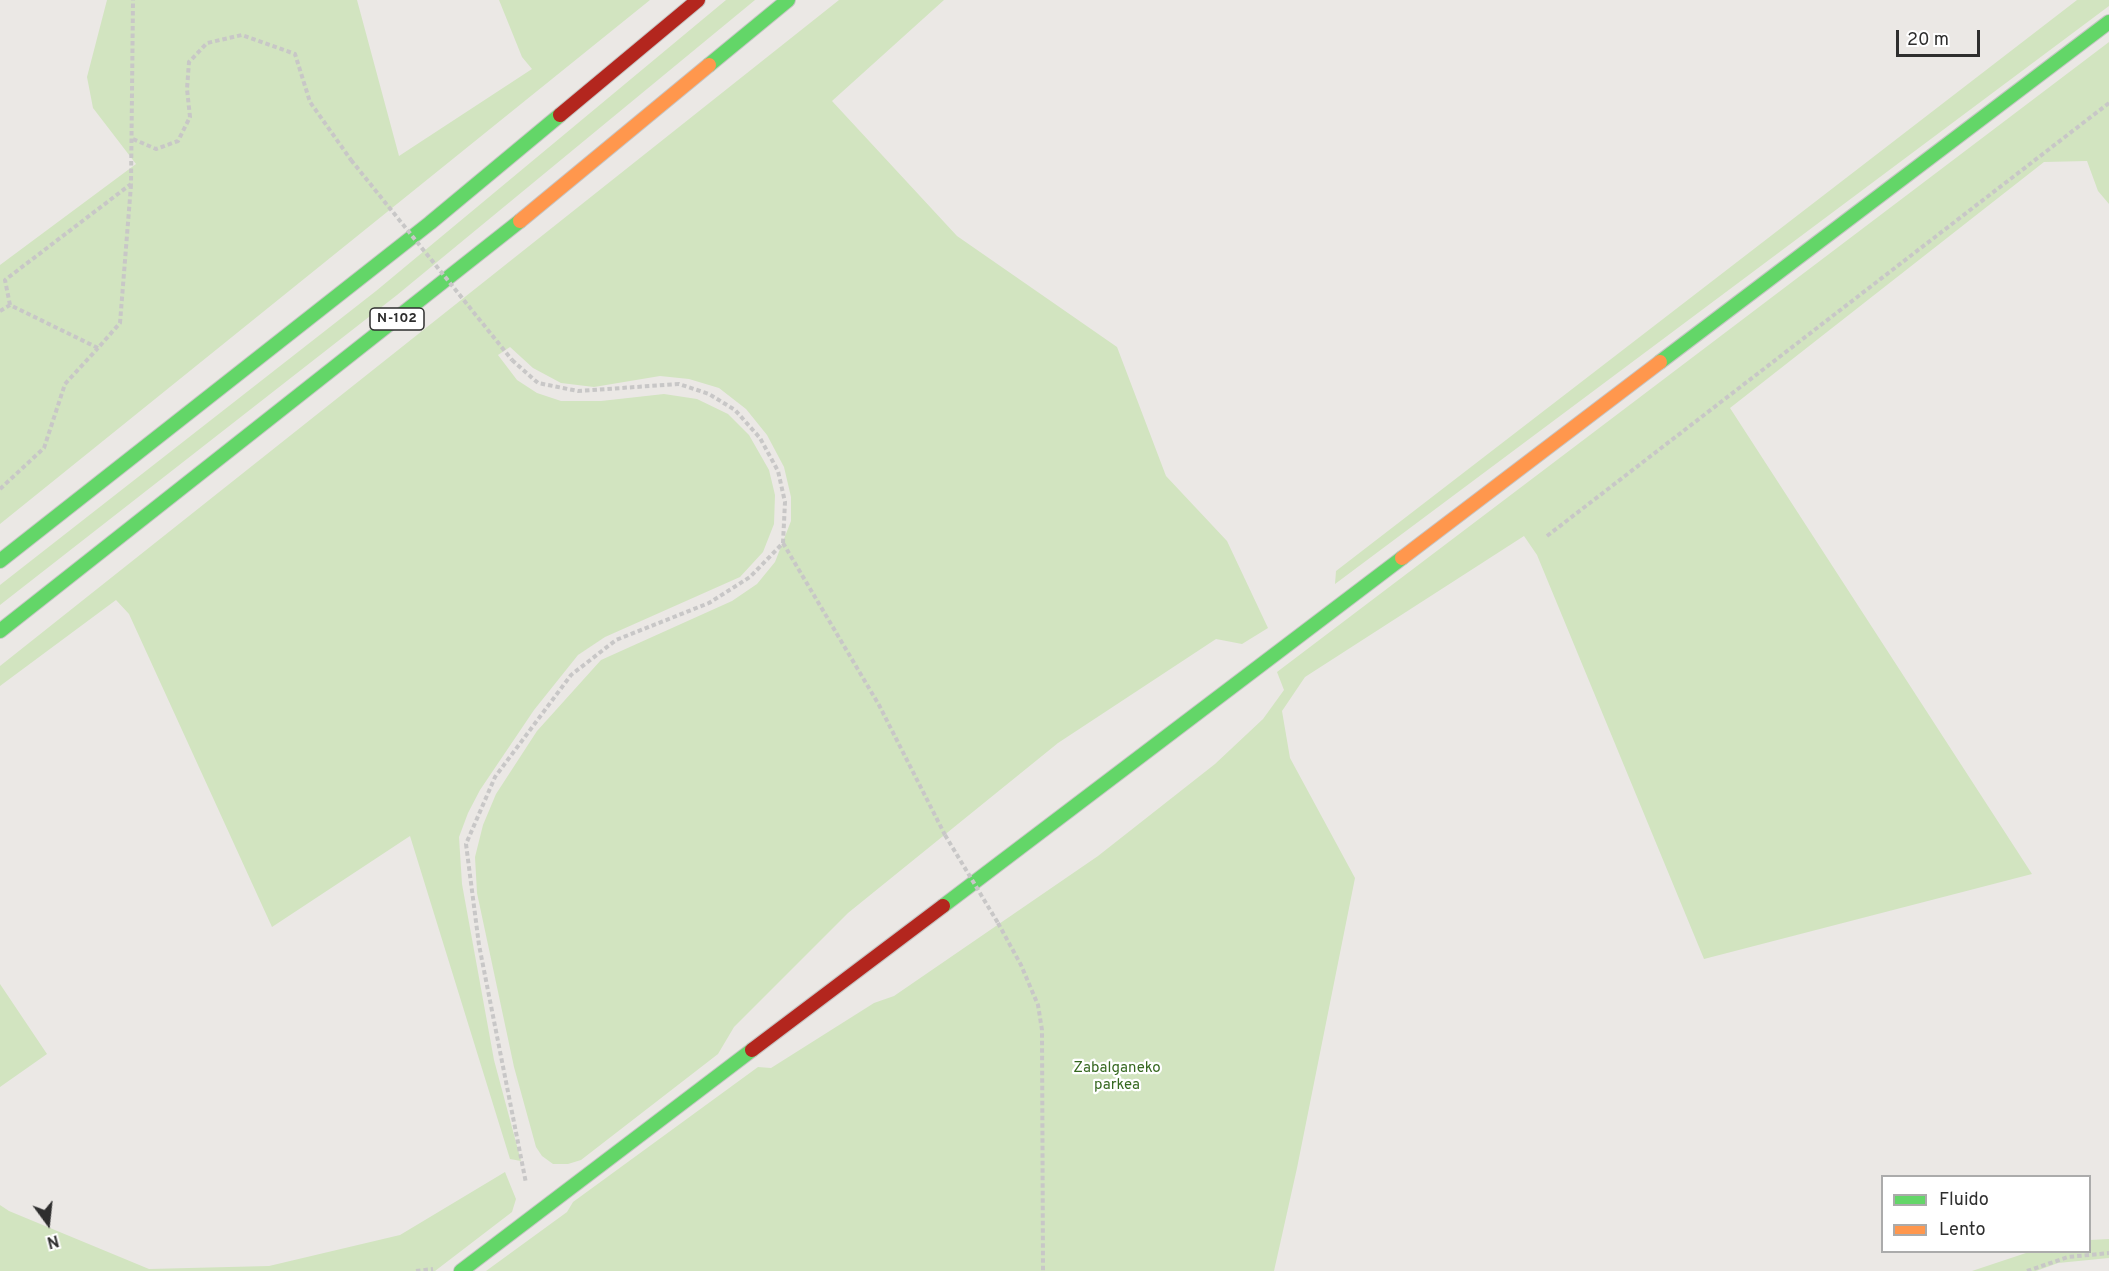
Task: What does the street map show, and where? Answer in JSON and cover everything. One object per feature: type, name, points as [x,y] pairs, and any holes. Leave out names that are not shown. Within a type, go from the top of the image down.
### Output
[{"type":"main road","points":[[0,561],[430,223],[698,0]]},
{"type":"main road","name":"N-102","points":[[0,631],[464,267],[788,0]]},
{"type":"main road","points":[[461,1271],[2109,22]]},
{"type":"path","points":[[0,489],[44,448],[65,384],[120,323],[134,139],[133,0]]},
{"type":"path","points":[[134,139],[156,149],[177,141],[190,117],[189,62],[207,43],[242,35],[295,54],[310,102],[351,160],[512,360],[538,383],[578,392],[679,384],[709,394],[735,410],[760,438],[778,471],[785,502],[783,543],[879,705],[945,835],[998,923],[1034,995],[1042,1030],[1043,1271]]},
{"type":"path","points":[[1547,536],[2109,103]]},
{"type":"path","points":[[10,305],[5,280],[131,184]]},
{"type":"path","points":[[0,311],[10,305]]},
{"type":"path","points":[[10,305],[98,348]]},
{"type":"path","points":[[532,1217],[479,945],[466,844],[495,777],[571,675],[616,640],[717,598],[750,577],[783,543]]},
{"type":"path","points":[[2027,1271],[2068,1257],[2109,1253]]},
{"type":"green space","points":[[107,0],[357,0],[399,156],[532,69],[522,57],[499,0],[650,0],[0,524],[0,265],[136,164],[93,108],[87,77]]},
{"type":"green space","points":[[726,0],[755,0],[397,295],[0,605],[0,585],[376,291]]},
{"type":"green space","points":[[839,0],[944,0],[832,101],[957,236],[1117,347],[1166,476],[1227,541],[1268,628],[1242,644],[1216,639],[1058,743],[848,913],[734,1027],[718,1054],[581,1160],[568,1164],[553,1164],[542,1156],[536,1147],[514,1067],[477,893],[475,857],[483,825],[496,794],[537,731],[601,660],[732,601],[757,584],[775,562],[791,521],[791,497],[784,467],[767,435],[746,409],[719,388],[689,379],[660,376],[594,387],[561,383],[533,368],[510,347],[498,355],[517,380],[537,393],[561,401],[601,401],[664,394],[697,399],[728,414],[749,435],[769,470],[775,495],[774,524],[763,552],[740,577],[605,637],[578,655],[534,710],[480,790],[468,813],[459,837],[462,884],[494,1060],[521,1161],[510,1159],[410,836],[272,927],[129,614],[116,600],[0,686],[0,666]]},
{"type":"green space","points":[[2077,0],[2109,0],[2109,6],[1335,584],[1336,571]]},
{"type":"green space","name":"Zabalganeko parkea","points":[[2109,42],[2109,204],[2098,191],[2087,161],[2044,162],[1730,408],[2032,874],[1704,959],[1537,555],[1524,536],[1305,677],[1282,711],[1290,758],[1355,878],[1274,1271],[486,1271],[567,1212],[573,1202],[758,1067],[771,1068],[874,1003],[894,996],[1098,856],[1215,764],[1263,719],[1284,690],[1277,672]]},
{"type":"green space","points":[[0,984],[47,1054],[0,1087]]},
{"type":"green space","points":[[505,1172],[516,1199],[512,1212],[435,1271],[0,1271],[0,1205],[9,1211],[149,1269],[269,1266],[400,1235]]},
{"type":"green space","points":[[2109,1239],[2109,1258],[2058,1263],[2036,1271],[1972,1271],[2026,1253],[2091,1253],[2091,1240]]},
{"type":"traffic: fast","points":[[709,65],[788,0]]},
{"type":"traffic: fast","points":[[1660,362],[2109,22]]},
{"type":"traffic: fast","points":[[0,561],[430,223],[560,115]]},
{"type":"traffic: fast","points":[[0,631],[520,221]]},
{"type":"traffic: fast","points":[[943,906],[1402,558]]},
{"type":"traffic: fast","points":[[461,1271],[752,1050]]},
{"type":"traffic: slow","points":[[520,221],[709,65]]},
{"type":"traffic: slow","points":[[1402,558],[1660,362]]},
{"type":"traffic: jam","points":[[560,115],[698,0]]},
{"type":"traffic: jam","points":[[752,1050],[943,906]]}]
